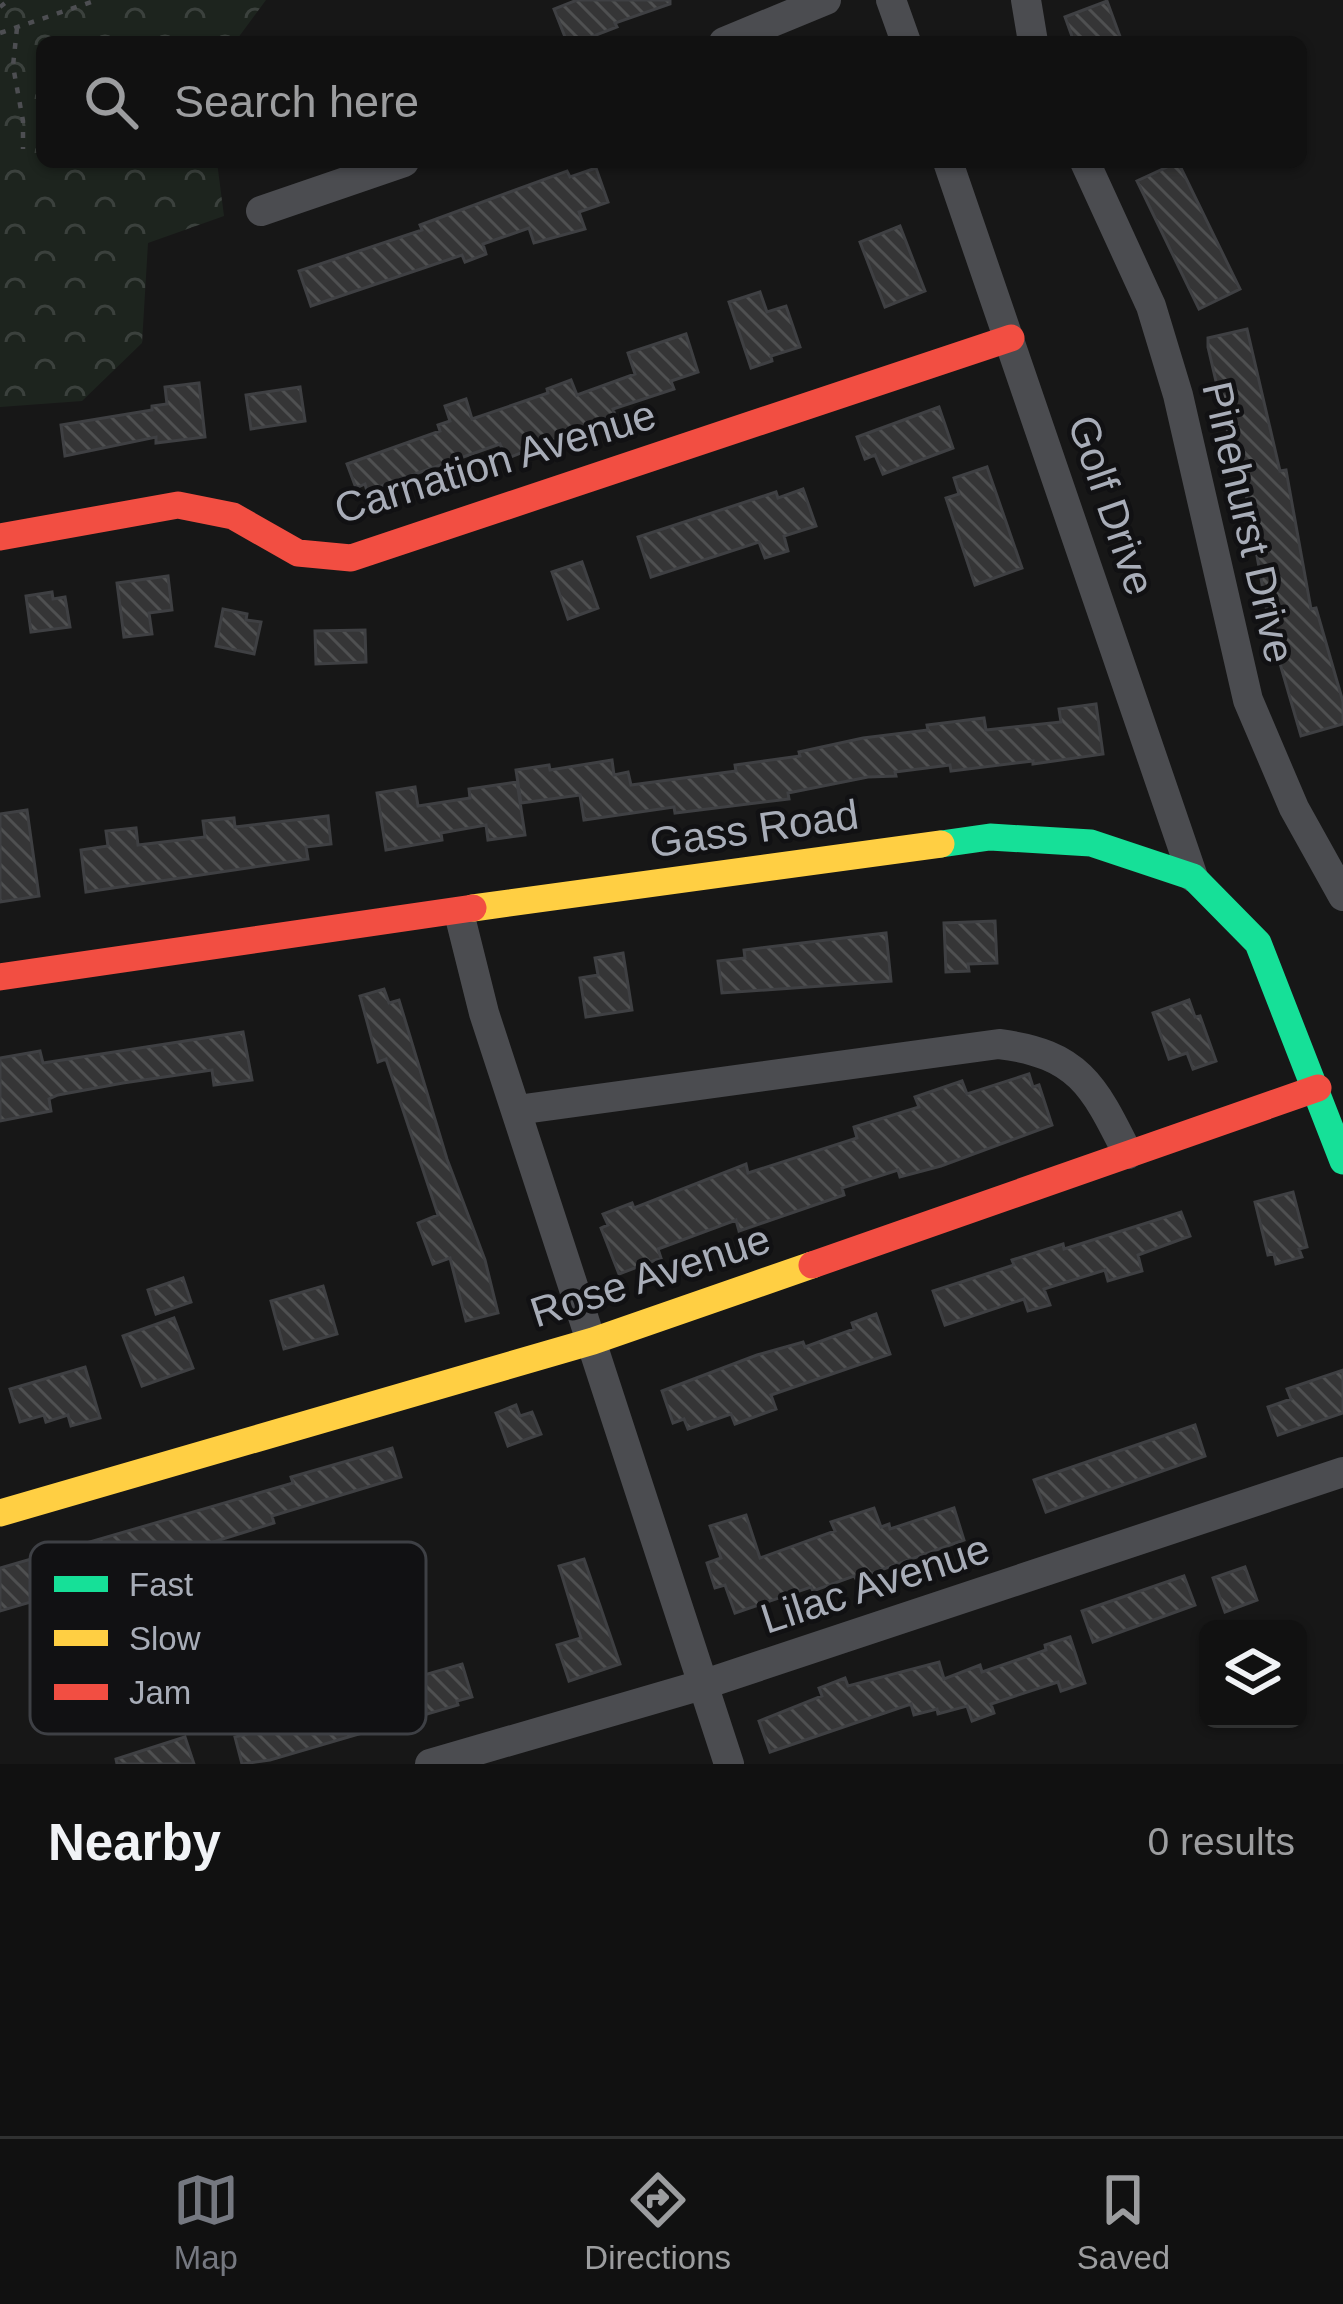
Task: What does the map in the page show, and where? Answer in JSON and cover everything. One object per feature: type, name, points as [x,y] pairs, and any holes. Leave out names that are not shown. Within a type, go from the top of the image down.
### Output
[{"type":"street","points":[[739,36],[826,0]]},
{"type":"street","points":[[891,0],[904,36]]},
{"type":"street","points":[[1026,0],[1032,36]]},
{"type":"street","points":[[261,212],[387,168]]},
{"type":"street","name":"Golf Drive","points":[[950,168],[1193,877]]},
{"type":"street","name":"Pinehurst Drive","points":[[1088,168],[1151,306],[1178,395],[1248,700],[1294,808],[1343,896]]},
{"type":"street","name":"Carnation Avenue","points":[[0,537],[178,505],[233,516],[298,553],[351,558],[1011,338]]},
{"type":"street","name":"Gass Road","points":[[0,977],[990,837],[1091,843],[1193,877],[1258,944],[1343,1161]]},
{"type":"street","points":[[459,913],[484,1013],[729,1764]]},
{"type":"street","points":[[518,1110],[999,1043],[1041,1049],[1071,1067],[1104,1106],[1128,1154]]},
{"type":"street","name":"Rose Avenue","points":[[0,1513],[593,1341],[1318,1088]]},
{"type":"street","name":"Lilac Avenue","points":[[430,1764],[705,1684],[1343,1472]]},
{"type":"path","points":[[0,7],[9,0]]},
{"type":"path","points":[[0,33],[97,0]]},
{"type":"path","points":[[17,28],[13,66],[23,149]]},
{"type":"green space","points":[[0,0],[266,0],[239,36],[36,36],[36,168],[218,168],[224,216],[148,243],[142,343],[82,401],[0,407]]},
{"type":"building","points":[[577,0],[670,0],[670,4],[615,23],[617,27],[594,36],[565,36],[554,9]]},
{"type":"building","points":[[1107,1],[1120,36],[1072,36],[1065,17]]},
{"type":"building","points":[[596,168],[608,202],[579,212],[585,229],[534,243],[529,228],[483,244],[486,254],[465,262],[462,255],[311,306],[299,271],[422,230],[420,225],[567,171],[570,177]]},
{"type":"building","points":[[1165,168],[1181,168],[1240,289],[1199,309],[1137,181]]},
{"type":"building","points":[[900,226],[925,291],[885,307],[860,242]]},
{"type":"building","points":[[760,292],[767,312],[786,306],[800,347],[751,368],[729,302]]},
{"type":"building","points":[[1247,329],[1280,471],[1286,470],[1311,609],[1316,608],[1343,702],[1343,724],[1301,736],[1270,629],[1238,449],[1232,450],[1208,347],[1208,338]]},
{"type":"building","points":[[686,334],[698,372],[671,381],[674,389],[613,409],[615,415],[506,459],[500,444],[367,491],[365,484],[356,488],[347,464],[440,431],[438,425],[450,421],[445,406],[466,399],[472,419],[548,393],[547,389],[571,380],[577,395],[635,374],[628,353]]},
{"type":"building","points":[[199,383],[205,437],[156,443],[156,437],[65,456],[61,425],[152,410],[152,406],[167,404],[165,387]]},
{"type":"building","points":[[300,387],[305,421],[251,429],[246,395]]},
{"type":"building","points":[[939,407],[953,448],[883,474],[875,455],[865,459],[857,437]]},
{"type":"building","points":[[987,467],[1022,568],[975,585],[946,498],[959,494],[954,478]]},
{"type":"building","points":[[803,489],[816,526],[784,536],[788,551],[765,558],[759,542],[651,577],[638,537],[776,492],[778,498]]},
{"type":"building","points":[[582,562],[598,608],[568,619],[552,572]]},
{"type":"building","points":[[168,576],[172,610],[149,613],[152,634],[124,637],[117,583]]},
{"type":"building","points":[[52,592],[53,599],[65,597],[70,627],[31,632],[26,596]]},
{"type":"building","points":[[223,609],[261,622],[254,654],[216,646]]},
{"type":"building","points":[[365,630],[366,662],[316,664],[315,631]]},
{"type":"building","points":[[1096,704],[1103,754],[1033,764],[951,771],[950,765],[895,772],[896,776],[788,793],[789,799],[675,813],[674,807],[584,820],[580,795],[521,803],[516,770],[612,760],[614,775],[628,772],[631,785],[736,771],[735,765],[800,756],[799,752],[863,738],[928,730],[927,725],[984,718],[986,730],[1061,722],[1059,709]]},
{"type":"building","points":[[517,782],[525,835],[488,840],[486,825],[441,833],[442,840],[386,850],[377,793],[415,787],[418,806],[470,798],[469,789]]},
{"type":"building","points":[[27,810],[39,896],[0,902],[0,814]]},
{"type":"building","points":[[328,816],[331,844],[306,847],[308,859],[86,892],[81,850],[108,846],[106,831],[136,828],[138,845],[205,837],[203,821],[234,818],[235,827]]},
{"type":"building","points":[[995,921],[997,963],[968,964],[969,971],[946,972],[944,923]]},
{"type":"building","points":[[886,933],[891,981],[722,993],[718,961],[745,958],[744,950]]},
{"type":"building","points":[[623,953],[632,1010],[586,1017],[580,978],[598,975],[595,958]]},
{"type":"building","points":[[384,989],[389,1003],[399,1000],[498,1313],[466,1321],[450,1258],[433,1264],[418,1223],[438,1215],[386,1059],[378,1062],[360,996]]},
{"type":"building","points":[[1189,1000],[1216,1061],[1193,1069],[1187,1053],[1169,1059],[1153,1013]]},
{"type":"building","points":[[243,1032],[252,1080],[214,1085],[212,1070],[123,1083],[58,1095],[49,1099],[51,1111],[0,1121],[0,1058],[40,1051],[43,1063]]},
{"type":"building","points":[[1029,1074],[1033,1087],[1039,1085],[1052,1125],[941,1166],[900,1177],[898,1170],[842,1188],[844,1195],[739,1231],[736,1220],[658,1249],[661,1258],[619,1274],[601,1228],[608,1225],[603,1214],[632,1203],[634,1208],[746,1164],[748,1173],[857,1138],[854,1127],[919,1107],[915,1097],[962,1081],[967,1094]]},
{"type":"building","points":[[1293,1192],[1307,1247],[1299,1249],[1302,1257],[1276,1264],[1274,1254],[1268,1255],[1255,1202]]},
{"type":"building","points":[[1181,1212],[1190,1236],[1138,1255],[1142,1271],[1108,1281],[1105,1270],[1044,1289],[1050,1305],[1028,1311],[1024,1299],[945,1325],[933,1291],[1014,1265],[1012,1260],[1063,1244],[1064,1249]]},
{"type":"building","points":[[183,1278],[191,1302],[156,1314],[148,1290]]},
{"type":"building","points":[[323,1286],[337,1334],[284,1349],[271,1301]]},
{"type":"building","points":[[876,1314],[890,1354],[771,1395],[776,1409],[735,1424],[731,1414],[688,1429],[684,1419],[673,1423],[662,1391],[757,1355],[803,1342],[805,1347],[854,1329],[852,1323]]},
{"type":"building","points":[[174,1318],[193,1368],[142,1386],[123,1336]]},
{"type":"building","points":[[85,1367],[100,1418],[71,1426],[68,1415],[46,1422],[44,1415],[20,1422],[10,1389]]},
{"type":"building","points":[[1343,1370],[1343,1413],[1278,1435],[1268,1407],[1291,1399],[1287,1389]]},
{"type":"building","points":[[516,1405],[520,1416],[532,1412],[541,1434],[508,1446],[496,1413]]},
{"type":"building","points":[[1195,1425],[1205,1456],[1046,1512],[1034,1480]]},
{"type":"building","points":[[392,1448],[401,1477],[272,1516],[274,1523],[213,1542],[90,1542],[293,1483],[291,1477]]},
{"type":"building","points":[[874,1508],[881,1527],[889,1524],[890,1529],[954,1508],[964,1540],[856,1579],[813,1591],[811,1587],[735,1613],[725,1585],[715,1588],[707,1563],[721,1558],[710,1526],[746,1515],[760,1558],[835,1531],[831,1522]]},
{"type":"building","points":[[30,1559],[30,1602],[0,1611],[0,1568]]},
{"type":"building","points":[[584,1559],[620,1664],[569,1681],[557,1645],[581,1638],[559,1566]]},
{"type":"building","points":[[1245,1567],[1257,1600],[1225,1612],[1213,1578]]},
{"type":"building","points":[[1184,1576],[1195,1605],[1093,1642],[1082,1611]]},
{"type":"building","points":[[1070,1637],[1085,1683],[1061,1691],[1058,1682],[991,1704],[994,1713],[972,1721],[967,1706],[914,1715],[911,1704],[770,1752],[759,1721],[822,1696],[819,1688],[845,1678],[848,1686],[939,1662],[944,1679],[980,1665],[982,1672]]},
{"type":"building","points":[[462,1664],[472,1697],[426,1714],[426,1674]]},
{"type":"building","points":[[247,1734],[359,1734],[242,1764],[235,1737]]},
{"type":"building","points":[[185,1737],[194,1764],[117,1764],[116,1759]]},
{"type":"traffic: fast","points":[[941,844],[990,837],[1091,843],[1193,877],[1258,943],[1343,1161]]},
{"type":"traffic: slow","points":[[473,908],[941,844]]},
{"type":"traffic: slow","points":[[0,1513],[593,1341],[812,1265]]},
{"type":"traffic: jam","points":[[0,537],[178,505],[233,516],[298,553],[351,558],[1011,338]]},
{"type":"traffic: jam","points":[[0,977],[473,908]]},
{"type":"traffic: jam","points":[[812,1265],[1318,1088]]}]
